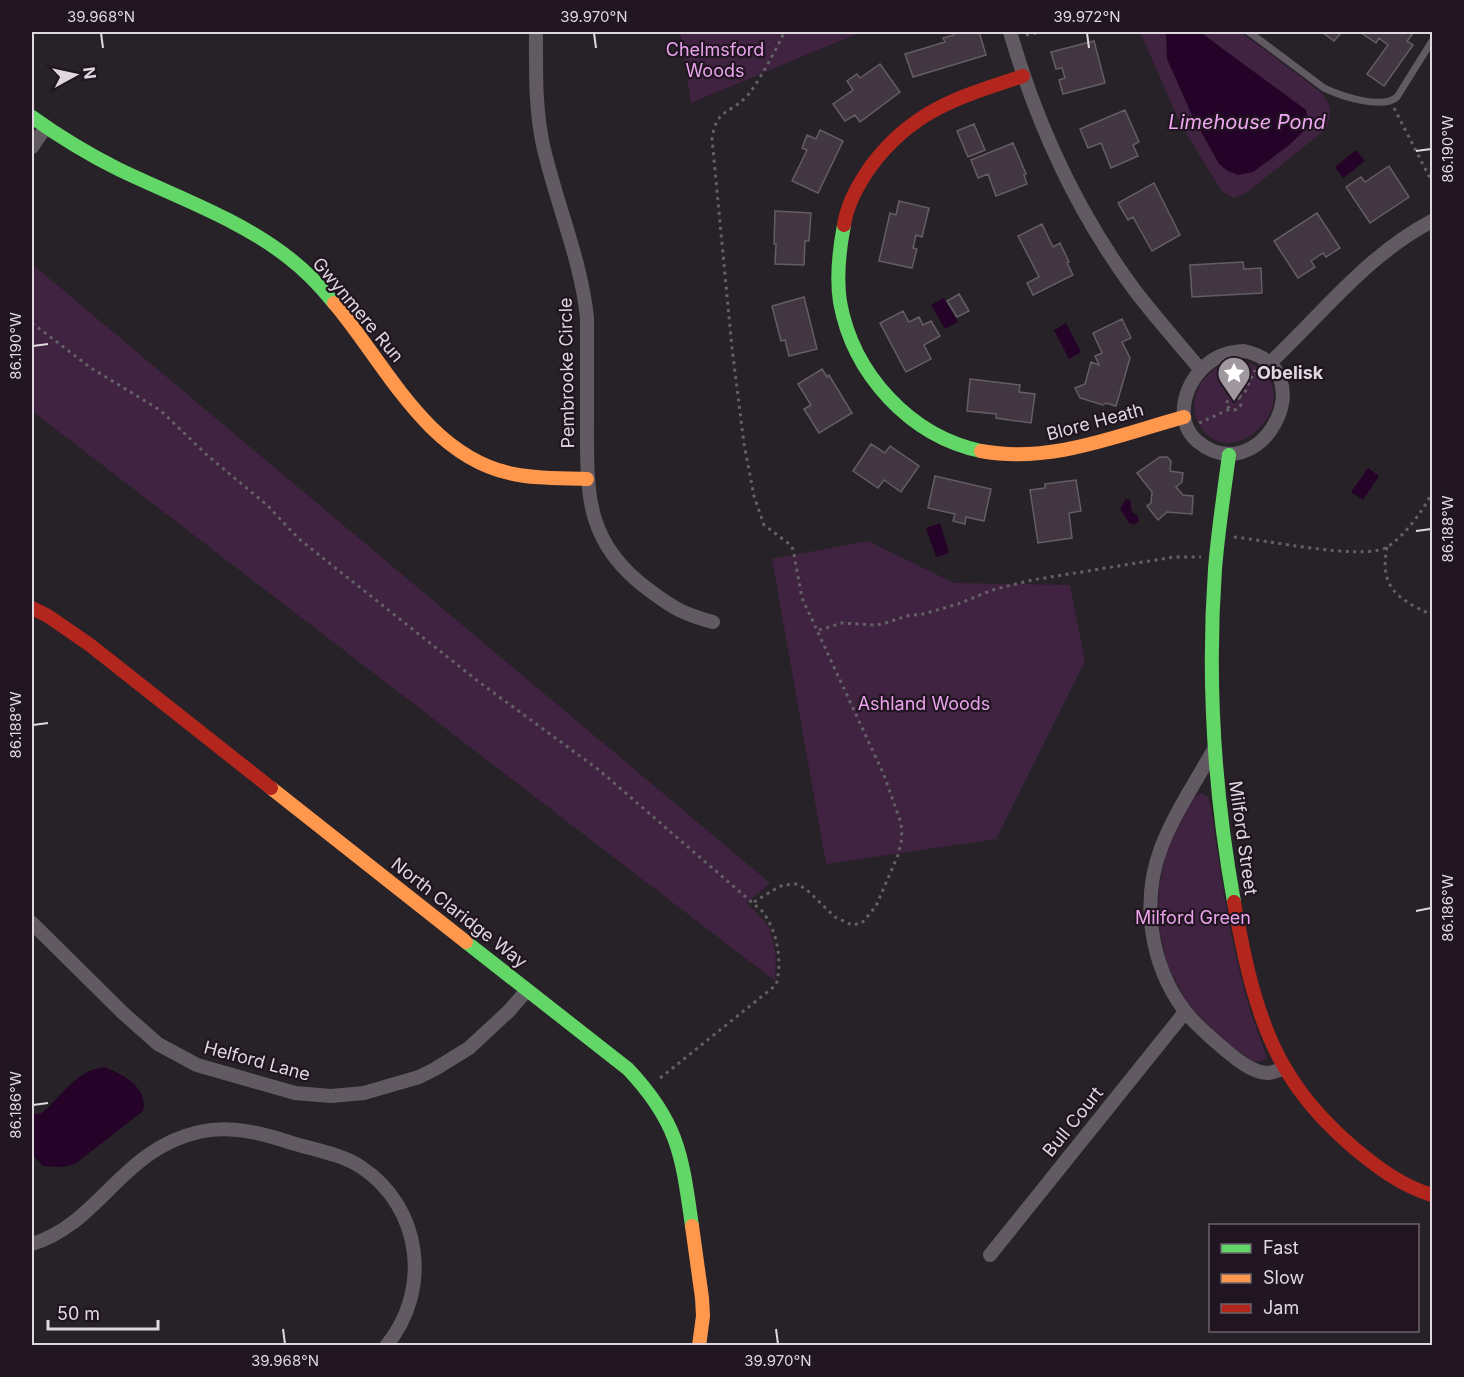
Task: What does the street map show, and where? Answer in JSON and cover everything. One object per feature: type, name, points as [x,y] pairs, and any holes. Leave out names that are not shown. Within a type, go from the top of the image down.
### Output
[{"type":"street","name":"Pembrooke Circle","points":[[536,32],[538,122],[548,166],[586,300],[587,479],[593,516],[607,548],[633,579],[677,611],[713,622]]},
{"type":"street","points":[[1010,32],[1023,76],[1053,151],[1096,232],[1136,291],[1200,369]]},
{"type":"street","name":"Blore Heath","points":[[1023,76],[953,100],[924,114],[886,146],[861,181],[847,212],[838,255],[839,293],[847,331],[856,353],[882,393],[904,414],[937,436],[981,451],[1013,456],[1044,454],[1071,449],[1184,417]]},
{"type":"street","name":"Gwynmere Run","points":[[32,117],[45,128],[89,153],[242,227],[288,256],[325,292],[423,419],[456,449],[487,466],[513,474],[535,478],[587,479]]},
{"type":"street","points":[[32,147],[45,128]]},
{"type":"street","points":[[1263,364],[1358,274],[1398,242],[1432,221]]},
{"type":"street","points":[[1235,352],[1250,353],[1263,364],[1281,381],[1283,403],[1278,421],[1257,444],[1229,455],[1211,450],[1199,442],[1187,428],[1184,417],[1184,399],[1200,369],[1216,358],[1235,352]]},
{"type":"street","name":"Milford Street","points":[[1229,455],[1217,544],[1212,611],[1211,689],[1221,829],[1241,937],[1266,1028],[1285,1068],[1320,1117],[1340,1136],[1394,1178],[1409,1187],[1432,1195]]},
{"type":"street","name":"North Claridge Way","points":[[32,608],[48,616],[90,645],[628,1069],[654,1097],[671,1126],[682,1159],[702,1298],[699,1346]]},
{"type":"street","name":"Milford Street","points":[[1214,749],[1168,831],[1159,855],[1152,884],[1151,923],[1156,950],[1166,979],[1185,1012],[1214,1040],[1246,1064],[1265,1073],[1285,1068]]},
{"type":"street","name":"Helford Lane","points":[[32,923],[123,1013],[158,1044],[196,1065],[295,1093],[356,1094],[383,1089],[420,1077],[469,1048],[509,1011],[527,990]]},
{"type":"street","name":"Bull Court","points":[[990,1255],[1185,1012]]},
{"type":"street","points":[[32,1244],[68,1226],[135,1163],[150,1151],[174,1139],[201,1131],[226,1129],[268,1135],[337,1156],[360,1167],[380,1182],[398,1205],[414,1242],[416,1274],[404,1321],[386,1346]]},
{"type":"lane","points":[[1249,32],[1324,88],[1335,94],[1377,102],[1390,102],[1400,93],[1432,41]]},
{"type":"path","points":[[754,902],[783,885],[797,884],[806,889],[835,917],[849,925],[859,924],[876,906],[901,846],[901,823],[884,775],[802,598],[793,549],[764,525],[754,496],[744,444],[732,348],[712,139],[714,125],[720,117],[752,90],[784,32]]},
{"type":"path","points":[[1026,35],[1041,32]]},
{"type":"path","points":[[1390,102],[1432,182]]},
{"type":"path","points":[[32,323],[90,368],[160,410],[208,456],[267,505],[298,539],[479,682],[599,770],[754,902],[771,924],[774,932],[779,972],[776,985],[659,1079]]},
{"type":"path","points":[[1239,398],[1263,364]]},
{"type":"path","points":[[1230,408],[1227,405],[1228,399],[1234,396],[1239,398]]},
{"type":"path","points":[[1197,423],[1230,408],[1235,410],[1240,406],[1239,398]]},
{"type":"path","points":[[1233,537],[1332,549],[1376,550],[1387,547],[1408,528],[1422,512],[1432,493]]},
{"type":"path","points":[[1387,547],[1384,566],[1389,586],[1403,600],[1432,615]]},
{"type":"path","points":[[818,630],[842,623],[883,624],[906,616],[923,614],[958,604],[992,590],[1032,580],[1174,557],[1203,557]]},
{"type":"green space","name":"Chelmsford Woods","points":[[680,32],[861,32],[691,103]]},
{"type":"green space","name":"Limehouse Pond","points":[[1140,32],[1241,32],[1321,92],[1330,110],[1330,119],[1326,129],[1245,194],[1233,198],[1222,191],[1182,127]]},
{"type":"green space","points":[[32,264],[770,883],[747,903],[769,926],[776,957],[775,981],[32,411]]},
{"type":"green space","points":[[1241,360],[1263,372],[1273,388],[1273,406],[1265,422],[1251,435],[1235,442],[1217,441],[1202,429],[1197,420],[1195,401],[1197,392],[1214,369],[1225,363]]},
{"type":"green space","name":"Ashland Woods","points":[[868,541],[954,583],[1070,585],[1085,661],[996,839],[826,864],[772,559]]},
{"type":"green space","name":"Milford Green","points":[[1202,793],[1208,797],[1211,808],[1240,974],[1248,1005],[1267,1058],[1260,1062],[1252,1061],[1222,1039],[1187,1003],[1167,964],[1158,922],[1159,887],[1167,850],[1194,796]]},
{"type":"water","name":"Limehouse Pond","points":[[1166,32],[1200,32],[1306,110],[1309,126],[1288,146],[1253,172],[1238,175],[1228,171],[1219,164],[1191,113],[1167,59]]},
{"type":"water","points":[[1356,150],[1365,161],[1343,178],[1335,167]]},
{"type":"water","points":[[944,298],[958,322],[945,329],[931,305]]},
{"type":"water","points":[[1066,323],[1081,352],[1069,359],[1054,330]]},
{"type":"water","points":[[1368,468],[1379,476],[1363,500],[1351,492]]},
{"type":"water","points":[[1126,499],[1130,500],[1132,512],[1138,516],[1138,522],[1135,524],[1130,524],[1120,509]]},
{"type":"water","points":[[940,523],[949,553],[936,557],[926,528]]},
{"type":"water","points":[[104,1067],[119,1073],[138,1088],[144,1103],[143,1111],[75,1164],[63,1167],[43,1166],[32,1154],[32,1114],[41,1114],[77,1079],[94,1069]]},
{"type":"building","points":[[953,32],[979,32],[986,55],[913,77],[905,54],[945,42],[943,38],[954,35]]},
{"type":"building","points":[[1322,32],[1342,32],[1334,41]]},
{"type":"building","points":[[1360,32],[1414,32],[1407,41],[1413,45],[1384,86],[1367,74],[1388,45],[1379,38],[1376,43]]},
{"type":"building","points":[[1094,41],[1105,83],[1063,94],[1059,80],[1065,78],[1062,68],[1056,69],[1051,52]]},
{"type":"building","points":[[880,64],[900,92],[860,122],[855,115],[845,121],[833,104],[853,90],[847,81],[857,74],[860,78]]},
{"type":"building","points":[[1125,110],[1139,142],[1133,145],[1138,156],[1111,168],[1101,143],[1088,148],[1080,129]]},
{"type":"building","points":[[974,124],[985,150],[968,157],[957,131]]},
{"type":"building","points":[[820,130],[843,141],[818,193],[792,181],[807,150],[802,148],[807,135],[816,139]]},
{"type":"building","points":[[1013,143],[1026,174],[1024,175],[1027,184],[996,196],[988,174],[978,178],[971,160]]},
{"type":"building","points":[[1389,166],[1409,197],[1370,223],[1346,187],[1361,177],[1365,182]]},
{"type":"building","points":[[1154,183],[1180,235],[1152,251],[1133,217],[1128,220],[1118,203]]},
{"type":"building","points":[[899,201],[929,208],[922,237],[916,235],[913,248],[917,249],[912,268],[879,261],[890,213],[896,215]]},
{"type":"building","points":[[775,211],[811,213],[809,241],[805,241],[804,265],[775,264]]},
{"type":"building","points":[[1317,213],[1340,248],[1326,257],[1323,253],[1311,261],[1315,267],[1298,278],[1274,241]]},
{"type":"building","points":[[1042,224],[1053,247],[1060,243],[1073,275],[1033,295],[1027,283],[1039,277],[1018,236]]},
{"type":"building","points":[[1243,262],[1244,269],[1261,268],[1262,293],[1192,297],[1190,265]]},
{"type":"building","points":[[959,294],[969,311],[957,317],[947,301]]},
{"type":"building","points":[[804,297],[817,349],[789,356],[785,340],[781,341],[772,306]]},
{"type":"building","points":[[903,311],[909,322],[919,317],[923,325],[931,321],[940,336],[924,345],[931,359],[906,372],[880,323]]},
{"type":"building","points":[[1122,319],[1131,338],[1122,342],[1130,358],[1116,406],[1106,403],[1103,405],[1080,398],[1075,388],[1085,384],[1091,362],[1099,365],[1095,356],[1102,353],[1093,333]]},
{"type":"building","points":[[822,369],[827,377],[829,375],[852,413],[819,433],[804,409],[811,405],[798,384]]},
{"type":"building","points":[[970,379],[1020,385],[1019,392],[1035,394],[1031,423],[996,418],[996,414],[967,411]]},
{"type":"building","points":[[871,444],[885,453],[890,446],[919,466],[901,492],[884,480],[878,488],[853,471]]},
{"type":"building","points":[[1160,457],[1167,457],[1171,461],[1170,471],[1183,473],[1182,482],[1176,487],[1183,495],[1193,496],[1192,514],[1167,512],[1158,520],[1147,506],[1151,503],[1152,492],[1137,473]]},
{"type":"building","points":[[935,476],[991,489],[984,521],[966,517],[965,524],[953,521],[955,514],[928,508]]},
{"type":"building","points":[[1076,480],[1081,511],[1069,513],[1072,538],[1038,543],[1030,490],[1045,488],[1045,484]]},
{"type":"traffic: fast","points":[[32,117],[74,145],[107,163],[249,231],[295,263],[334,303]]},
{"type":"traffic: fast","points":[[844,225],[838,283],[840,302],[847,328],[858,354],[872,377],[889,398],[909,416],[931,432],[981,451]]},
{"type":"traffic: fast","points":[[1229,455],[1215,569],[1212,694],[1221,819],[1234,902]]},
{"type":"traffic: fast","points":[[466,942],[628,1069],[645,1088],[658,1106],[675,1141],[681,1160],[692,1226]]},
{"type":"traffic: slow","points":[[334,303],[410,403],[431,427],[454,447],[480,463],[509,473],[587,479]]},
{"type":"traffic: slow","points":[[981,451],[1007,454],[1059,451],[1184,417]]},
{"type":"traffic: slow","points":[[271,788],[466,942]]},
{"type":"traffic: slow","points":[[692,1226],[702,1298],[703,1316],[699,1346]]},
{"type":"traffic: jam","points":[[844,225],[851,202],[862,179],[903,131],[921,118],[958,99],[1023,76]]},
{"type":"traffic: jam","points":[[32,608],[48,616],[90,645],[271,788]]},
{"type":"traffic: jam","points":[[1234,902],[1252,987],[1266,1029],[1292,1079],[1316,1111],[1334,1130],[1372,1163],[1411,1187],[1432,1195]]},
{"type":"place","name":"Obelisk","points":[[1234,402]]}]
